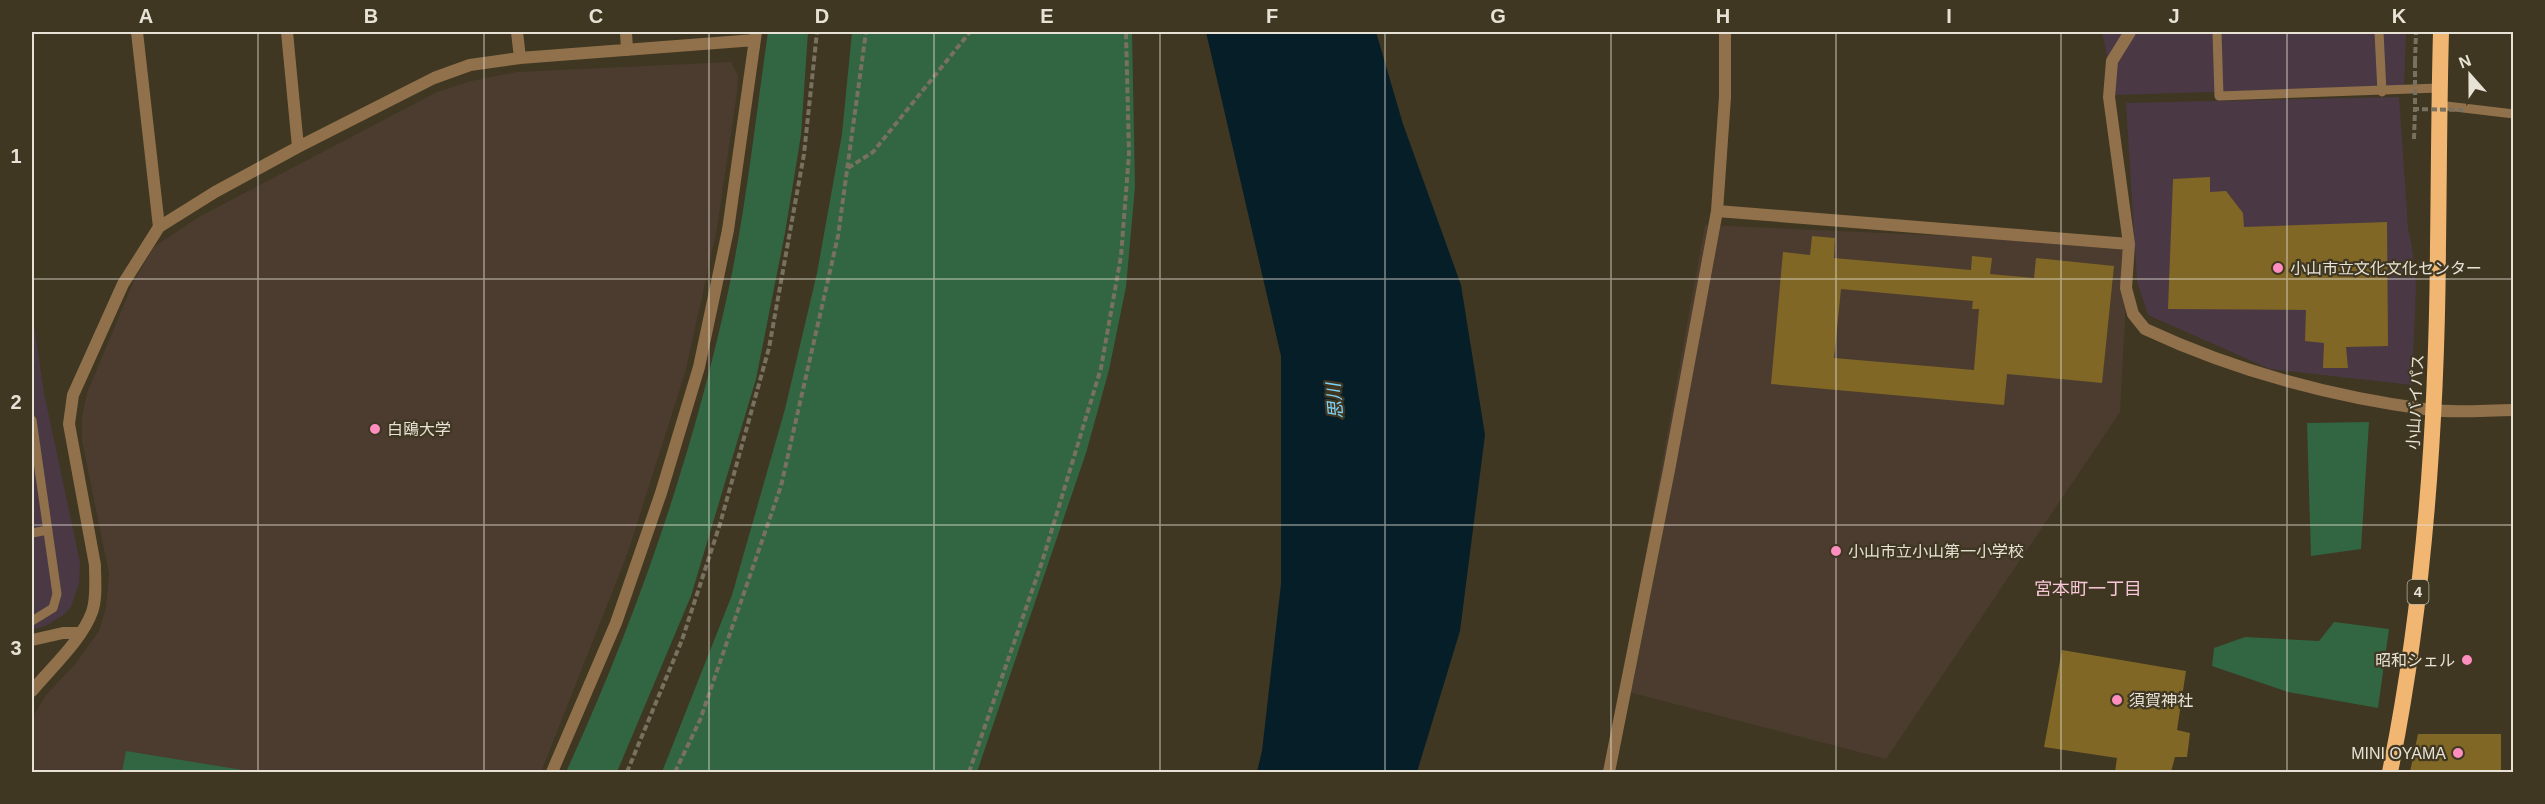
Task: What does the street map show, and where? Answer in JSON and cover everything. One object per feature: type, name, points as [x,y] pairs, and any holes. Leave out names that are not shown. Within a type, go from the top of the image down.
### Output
[{"type":"highway","name":"小山バイパス","points":[[2390,772],[2403,710],[2421,567],[2433,410],[2441,32]]},
{"type":"street","points":[[137,32],[159,227]]},
{"type":"street","points":[[287,32],[298,147]]},
{"type":"street","points":[[517,32],[520,58]]},
{"type":"street","points":[[626,32],[627,50]]},
{"type":"street","points":[[1608,772],[1718,211],[1725,97],[1725,32]]},
{"type":"street","points":[[2130,32],[2112,61],[2109,97],[2129,244],[2126,288],[2133,314],[2145,329],[2284,382],[2325,392],[2433,410],[2514,410]]},
{"type":"street","points":[[32,691],[81,633],[92,612],[95,566],[69,424],[73,395],[123,284],[159,227],[215,192],[298,147],[434,78],[471,65],[520,58],[627,50],[756,36],[726,241],[699,367],[661,493],[616,623],[552,772]]},
{"type":"street","points":[[1718,211],[2129,244]]},
{"type":"street","points":[[32,640],[63,633],[81,633]]},
{"type":"lane","points":[[2217,32],[2219,96],[2382,92],[2439,97],[2514,114]]},
{"type":"lane","points":[[2379,32],[2382,92]]},
{"type":"lane","points":[[32,420],[36,475],[48,530],[57,594],[53,608],[32,621]]},
{"type":"lane","points":[[32,533],[48,530]]},
{"type":"path","points":[[627,772],[682,640],[720,524],[769,348],[804,154],[817,32]]},
{"type":"path","points":[[675,772],[700,720],[781,486],[838,236],[866,32]]},
{"type":"path","points":[[848,169],[873,152],[970,32]]},
{"type":"path","points":[[969,772],[1042,562],[1101,368],[1121,256],[1129,154],[1126,32]]},
{"type":"path","points":[[2414,140],[2416,32]]},
{"type":"path","points":[[2415,109],[2463,110]]},
{"type":"shaded area","points":[[2102,32],[2406,32],[2404,86],[2115,95]]},
{"type":"shaded area","name":"白鴎大学","points":[[731,62],[738,76],[737,93],[716,234],[685,373],[627,555],[541,772],[32,772],[32,718],[46,695],[75,664],[99,631],[106,607],[109,574],[82,440],[82,417],[87,393],[133,283],[154,247],[199,217],[437,92],[471,81],[517,72]]},
{"type":"shaded area","points":[[2399,97],[2408,228],[2416,287],[2412,385],[2270,369],[2148,315],[2137,281],[2126,103]]},
{"type":"shaded area","name":"小山市立小山第一小学校","points":[[1705,225],[2129,244],[2120,412],[1886,759],[1621,690]]},
{"type":"shaded area","points":[[32,324],[34,324],[44,393],[80,562],[79,583],[71,607],[62,616],[45,626],[32,630]]},
{"type":"green space","points":[[768,32],[808,32],[801,135],[785,233],[756,379],[691,596],[617,772],[566,772],[640,593],[699,409],[716,346],[736,252]]},
{"type":"green space","points":[[852,32],[1132,32],[1135,187],[1126,287],[1109,370],[1086,453],[977,772],[662,772],[732,595],[785,409],[817,273],[842,134]]},
{"type":"green space","points":[[2369,422],[2361,549],[2311,556],[2307,423]]},
{"type":"green space","points":[[2334,622],[2389,629],[2378,708],[2288,692],[2212,666],[2214,648],[2245,637],[2319,641]]},
{"type":"green space","points":[[126,751],[255,772],[122,772]]},
{"type":"water","name":"思川","points":[[1206,32],[1376,32],[1403,124],[1461,285],[1485,435],[1460,631],[1417,772],[1257,772],[1262,751],[1281,584],[1281,356]]},
{"type":"building","name":"小山市立文化文化センター","points":[[2210,177],[2210,192],[2226,191],[2243,213],[2244,227],[2387,222],[2388,346],[2346,347],[2348,368],[2323,368],[2324,343],[2305,341],[2306,310],[2168,309],[2173,179]]},
{"type":"building","points":[[1812,236],[1835,238],[1834,258],[1971,270],[1972,256],[1992,258],[1990,274],[2034,278],[2036,258],[2114,266],[2102,383],[2007,374],[2004,405],[1771,384],[1783,252],[1810,255]],"holes":[[[1841,289],[1973,301],[1972,309],[1979,309],[1974,370],[1834,358]]]},
{"type":"building","name":"須賀神社","points":[[2062,650],[2186,671],[2177,730],[2190,733],[2187,757],[2175,757],[2171,772],[2115,772],[2117,758],[2044,747]]},
{"type":"building","name":"MINI OYAMA","points":[[2418,734],[2501,734],[2501,772],[2410,772]]},
{"type":"place","name":"小山市立文化文化センター","points":[[2278,268]]},
{"type":"place","name":"白鴎大学","points":[[375,429]]},
{"type":"place","name":"小山市立小山第一小学校","points":[[1836,551]]},
{"type":"place","name":"昭和シェル","points":[[2467,660]]},
{"type":"place","name":"須賀神社","points":[[2117,700]]},
{"type":"place","name":"MINI OYAMA","points":[[2458,753]]},
{"type":"district","name":"宮本町一丁目","points":[[2088,589]]}]
